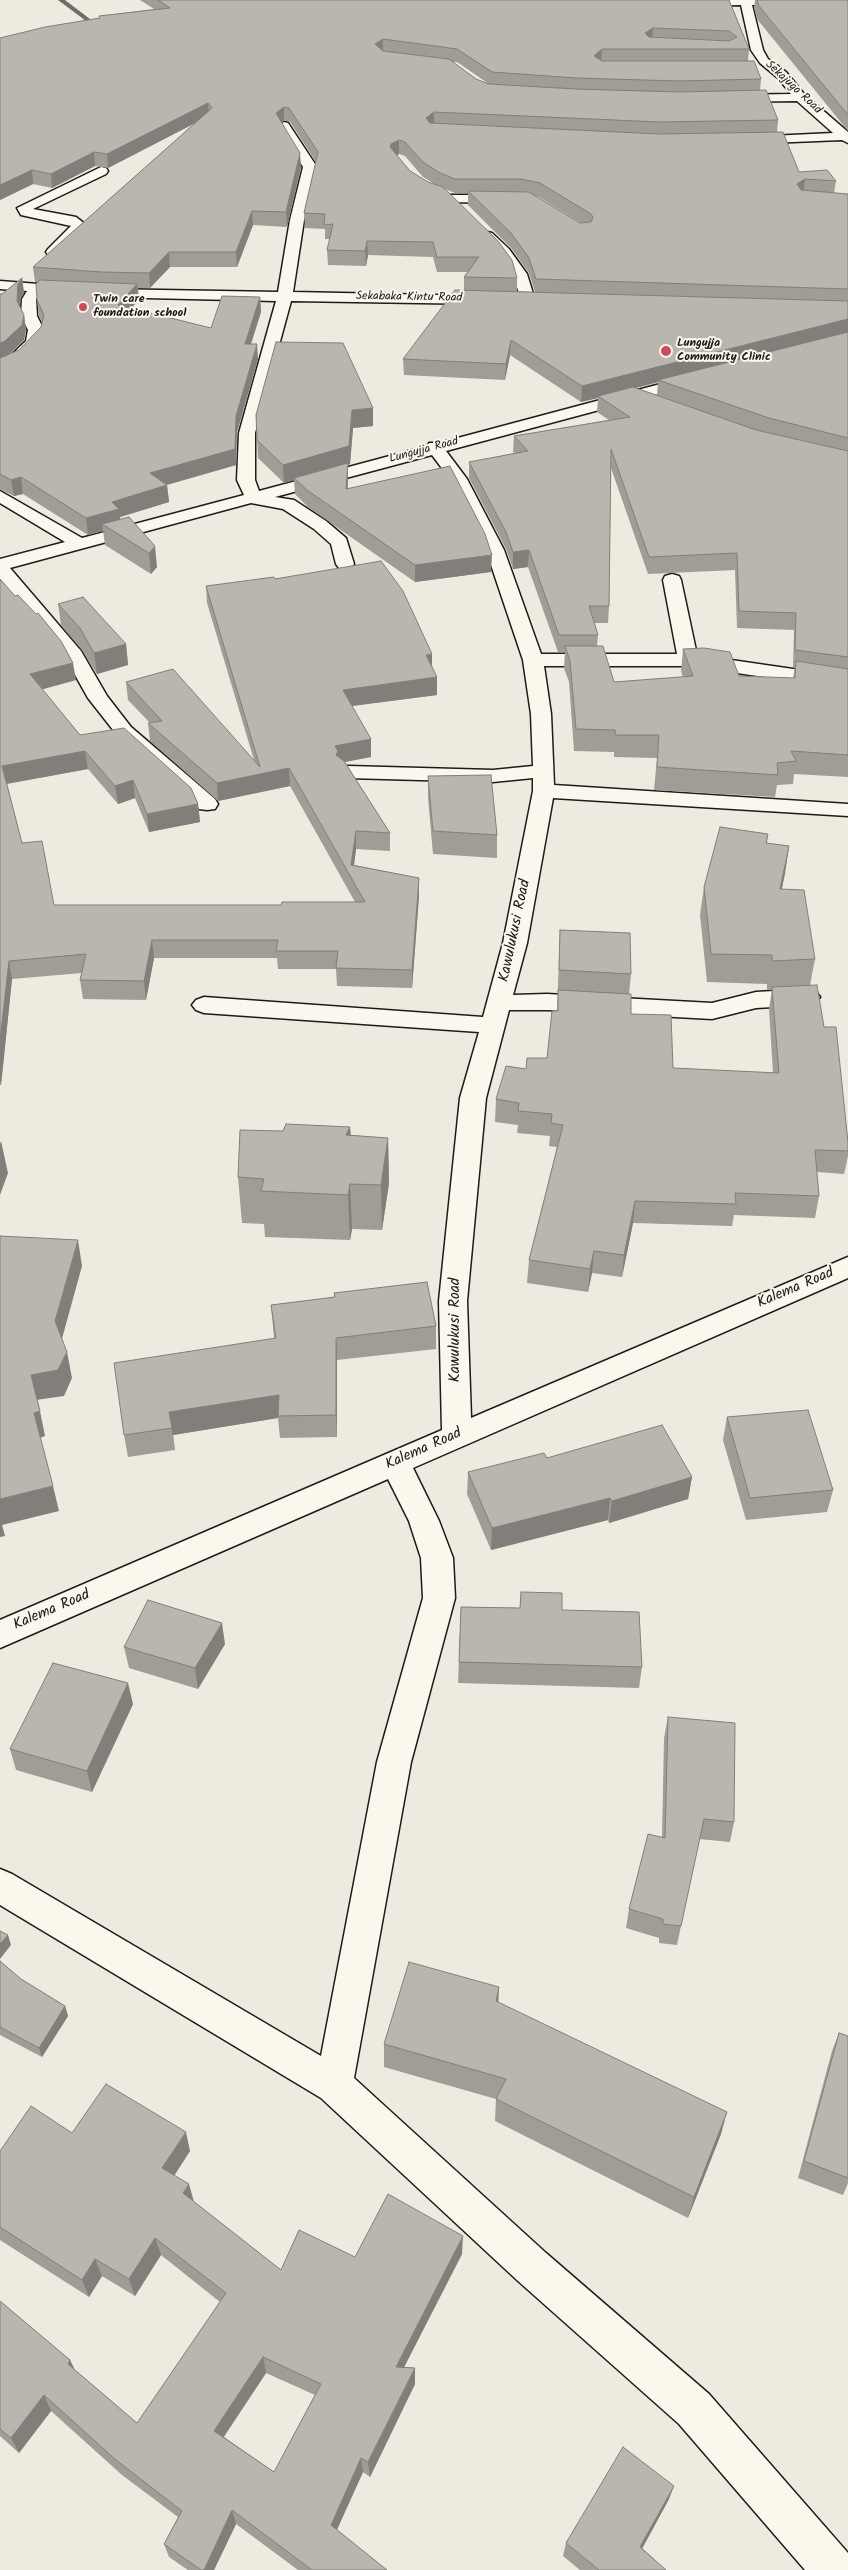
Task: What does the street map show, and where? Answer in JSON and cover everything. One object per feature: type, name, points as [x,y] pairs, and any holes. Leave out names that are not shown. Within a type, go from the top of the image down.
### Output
[{"type":"street","points":[[685,2],[837,0]]},
{"type":"street","name":"Sekajugo Road","points":[[745,1],[752,50],[771,68],[782,75],[800,97],[846,137]]},
{"type":"street","points":[[753,68],[771,68]]},
{"type":"street","points":[[716,99],[800,97]]},
{"type":"street","points":[[284,126],[310,167],[298,220],[285,296],[246,433],[246,480],[254,499],[288,504],[320,525],[340,542],[345,564]]},
{"type":"street","points":[[736,141],[846,137]]},
{"type":"street","points":[[43,260],[79,229],[78,224],[71,220],[26,212],[24,208],[101,171]]},
{"type":"street","points":[[463,211],[446,197],[521,199]]},
{"type":"street","points":[[475,223],[504,252],[520,274],[528,300]]},
{"type":"street","points":[[7,285],[29,273]]},
{"type":"street","name":"Sekabaka Kintu Road","points":[[7,285],[103,292],[546,301]]},
{"type":"street","points":[[0,368],[14,362],[33,342],[36,330],[29,316],[29,299],[37,288]]},
{"type":"street","name":"Lungujja Road","points":[[0,566],[254,499],[435,447],[708,376]]},
{"type":"street","points":[[634,396],[661,406]]},
{"type":"street","name":"Kawulukusi Road","points":[[435,447],[458,479],[495,550],[533,660],[541,714],[544,781],[515,943],[473,1098],[462,1198],[454,1301],[457,1435]]},
{"type":"street","points":[[0,496],[80,544]]},
{"type":"street","points":[[0,566],[74,655],[98,698],[124,731],[206,804]]},
{"type":"street","points":[[672,580],[688,660]]},
{"type":"street","points":[[533,660],[688,660],[848,683]]},
{"type":"street","points":[[348,772],[494,776],[848,810]]},
{"type":"street","points":[[204,1005],[496,1014],[547,1002],[712,1011],[756,1000],[814,997]]},
{"type":"street","name":"Kalema Road","points":[[0,1634],[848,1267]]},
{"type":"street","points":[[334,2085],[394,1762],[439,1598],[438,1558],[424,1521],[395,1463]]},
{"type":"street","points":[[0,1886],[334,2085],[532,2268],[694,2409],[834,2570]]},
{"type":"building","points":[[158,0],[729,0],[749,49],[602,49],[594,56],[602,61],[754,61],[761,79],[679,81],[576,78],[492,72],[457,49],[383,39],[375,44],[383,51],[449,59],[476,79],[489,84],[679,92],[766,90],[778,120],[659,122],[434,112],[426,118],[430,123],[659,134],[783,132],[799,172],[827,170],[836,181],[805,179],[797,184],[801,190],[848,194],[848,289],[536,279],[529,258],[511,233],[468,191],[529,192],[580,223],[591,222],[593,217],[591,214],[540,183],[521,179],[455,179],[440,173],[423,162],[405,142],[399,140],[391,144],[390,147],[410,171],[428,182],[443,187],[498,241],[512,260],[517,278],[464,277],[479,257],[437,257],[433,242],[367,241],[365,251],[327,250],[333,224],[324,225],[325,214],[304,213],[318,152],[289,108],[284,107],[276,113],[300,153],[286,212],[252,211],[236,252],[169,252],[149,273],[33,267],[212,108],[208,103],[107,154],[94,152],[51,174],[32,170],[0,185],[0,38],[45,27],[100,18],[99,16],[170,8]],"holes":[[[653,28],[729,31],[737,37],[729,41],[649,37],[645,33]]]},
{"type":"building","points":[[757,0],[848,0],[848,115],[759,6]]},
{"type":"building","points":[[22,278],[18,284],[17,301],[24,315],[22,325],[5,341],[0,343],[0,294]]},
{"type":"building","points":[[40,280],[137,284],[118,305],[211,328],[222,296],[260,297],[245,344],[257,344],[236,416],[235,449],[150,473],[167,485],[112,502],[119,509],[86,518],[21,477],[11,480],[0,474],[0,358],[19,350],[41,327],[44,315],[37,300],[36,284]]},
{"type":"building","points":[[455,290],[848,301],[848,319],[582,386],[511,340],[506,364],[403,359]]},
{"type":"building","points":[[848,332],[848,438],[769,418],[658,380]]},
{"type":"building","points":[[276,342],[343,343],[373,408],[352,410],[349,446],[283,465],[257,440],[256,415]]},
{"type":"building","points":[[633,387],[756,430],[848,451],[848,657],[795,650],[796,613],[739,611],[737,553],[649,557],[611,449],[609,606],[589,606],[598,635],[559,635],[529,550],[513,552],[506,532],[469,462],[528,451],[514,436],[630,417],[598,396]]},
{"type":"building","points":[[348,463],[346,489],[450,466],[485,534],[492,555],[415,565],[307,490],[294,478]]},
{"type":"building","points":[[129,517],[155,546],[149,553],[102,524]]},
{"type":"building","points":[[381,561],[403,591],[432,654],[426,655],[437,677],[343,690],[371,739],[335,746],[338,751],[336,755],[344,761],[390,833],[356,831],[351,865],[419,878],[412,970],[336,968],[338,951],[276,951],[278,940],[152,940],[144,981],[80,980],[86,954],[9,961],[0,1041],[0,579],[15,596],[18,595],[36,614],[38,613],[61,641],[73,663],[30,674],[80,735],[124,728],[191,788],[198,804],[147,814],[133,780],[115,786],[85,751],[2,766],[22,843],[42,841],[54,905],[281,905],[282,902],[365,902],[289,768],[217,783],[148,723],[162,721],[126,682],[173,669],[260,767],[206,586],[274,577],[275,579]]},
{"type":"building","points":[[83,597],[126,644],[94,653],[80,628],[58,604]]},
{"type":"building","points":[[565,646],[603,646],[614,682],[693,676],[683,649],[704,648],[730,652],[739,676],[795,678],[796,661],[848,669],[848,755],[791,751],[796,761],[777,763],[778,775],[657,767],[659,735],[616,735],[615,730],[576,729],[570,661]]},
{"type":"building","points":[[491,775],[497,835],[433,831],[428,776]]},
{"type":"building","points":[[720,827],[768,834],[766,843],[789,846],[780,889],[804,890],[815,959],[772,961],[772,955],[711,954],[704,887]]},
{"type":"building","points":[[560,930],[630,933],[631,974],[559,970]]},
{"type":"building","points":[[817,985],[824,1027],[836,1027],[848,1142],[848,1151],[815,1150],[819,1196],[735,1193],[736,1204],[635,1201],[624,1255],[594,1251],[590,1269],[529,1260],[563,1125],[551,1123],[552,1114],[518,1111],[519,1103],[496,1099],[506,1066],[526,1069],[527,1058],[547,1058],[552,1011],[558,1011],[558,990],[631,994],[631,1014],[671,1015],[673,1068],[779,1073],[772,987]]},
{"type":"building","points":[[286,1124],[350,1127],[346,1135],[388,1138],[381,1185],[350,1184],[348,1195],[261,1191],[264,1179],[238,1177],[240,1130],[283,1131]]},
{"type":"building","points":[[0,1236],[78,1240],[55,1321],[67,1352],[58,1370],[31,1375],[40,1411],[34,1413],[53,1486],[0,1499]]},
{"type":"building","points":[[427,1282],[436,1326],[336,1338],[336,1415],[278,1416],[279,1395],[169,1412],[172,1428],[124,1435],[114,1363],[276,1338],[271,1305],[335,1297],[334,1293]]},
{"type":"building","points":[[808,1410],[833,1490],[750,1498],[727,1417]]},
{"type":"building","points":[[662,1425],[692,1477],[612,1501],[610,1498],[492,1528],[468,1472],[544,1453],[547,1458]]},
{"type":"building","points":[[521,1592],[562,1593],[562,1610],[639,1612],[642,1667],[459,1662],[461,1607],[520,1608]]},
{"type":"building","points":[[148,1600],[222,1623],[195,1668],[124,1647]]},
{"type":"building","points":[[53,1663],[128,1683],[87,1771],[10,1749]]},
{"type":"building","points":[[668,1717],[735,1723],[734,1822],[704,1819],[681,1926],[663,1924],[663,1919],[629,1909],[648,1834],[665,1838]]},
{"type":"building","points":[[0,1931],[8,1935],[0,1944]]},
{"type":"building","points":[[0,1961],[21,1979],[65,2006],[39,2048],[0,2027]]},
{"type":"building","points":[[409,1962],[499,1987],[496,2001],[727,2112],[694,2197],[496,2099],[506,2079],[384,2044]]},
{"type":"building","points":[[839,2033],[848,2036],[848,2178],[804,2161]]},
{"type":"building","points":[[106,2084],[186,2132],[162,2168],[189,2184],[183,2193],[281,2270],[299,2230],[355,2257],[388,2194],[463,2236],[396,2367],[415,2368],[368,2462],[361,2458],[331,2525],[387,2570],[312,2570],[232,2510],[204,2570],[201,2570],[164,2544],[182,2511],[116,2460],[44,2395],[11,2438],[0,2429],[0,2301],[70,2360],[68,2364],[137,2423],[226,2293],[155,2238],[129,2279],[95,2259],[82,2280],[0,2227],[0,2151],[31,2106],[72,2133]],"holes":[[[263,2357],[321,2384],[274,2472],[214,2431]]]},
{"type":"building","points":[[623,2447],[674,2486],[640,2547],[666,2570],[599,2570],[566,2543]]},
{"type":"waterway","points":[[61,0],[104,32]]},
{"type":"place","name":"Twin care foundation school","points":[[83,307]]},
{"type":"place","name":"Lungujja Community Clinic","points":[[666,351]]}]
